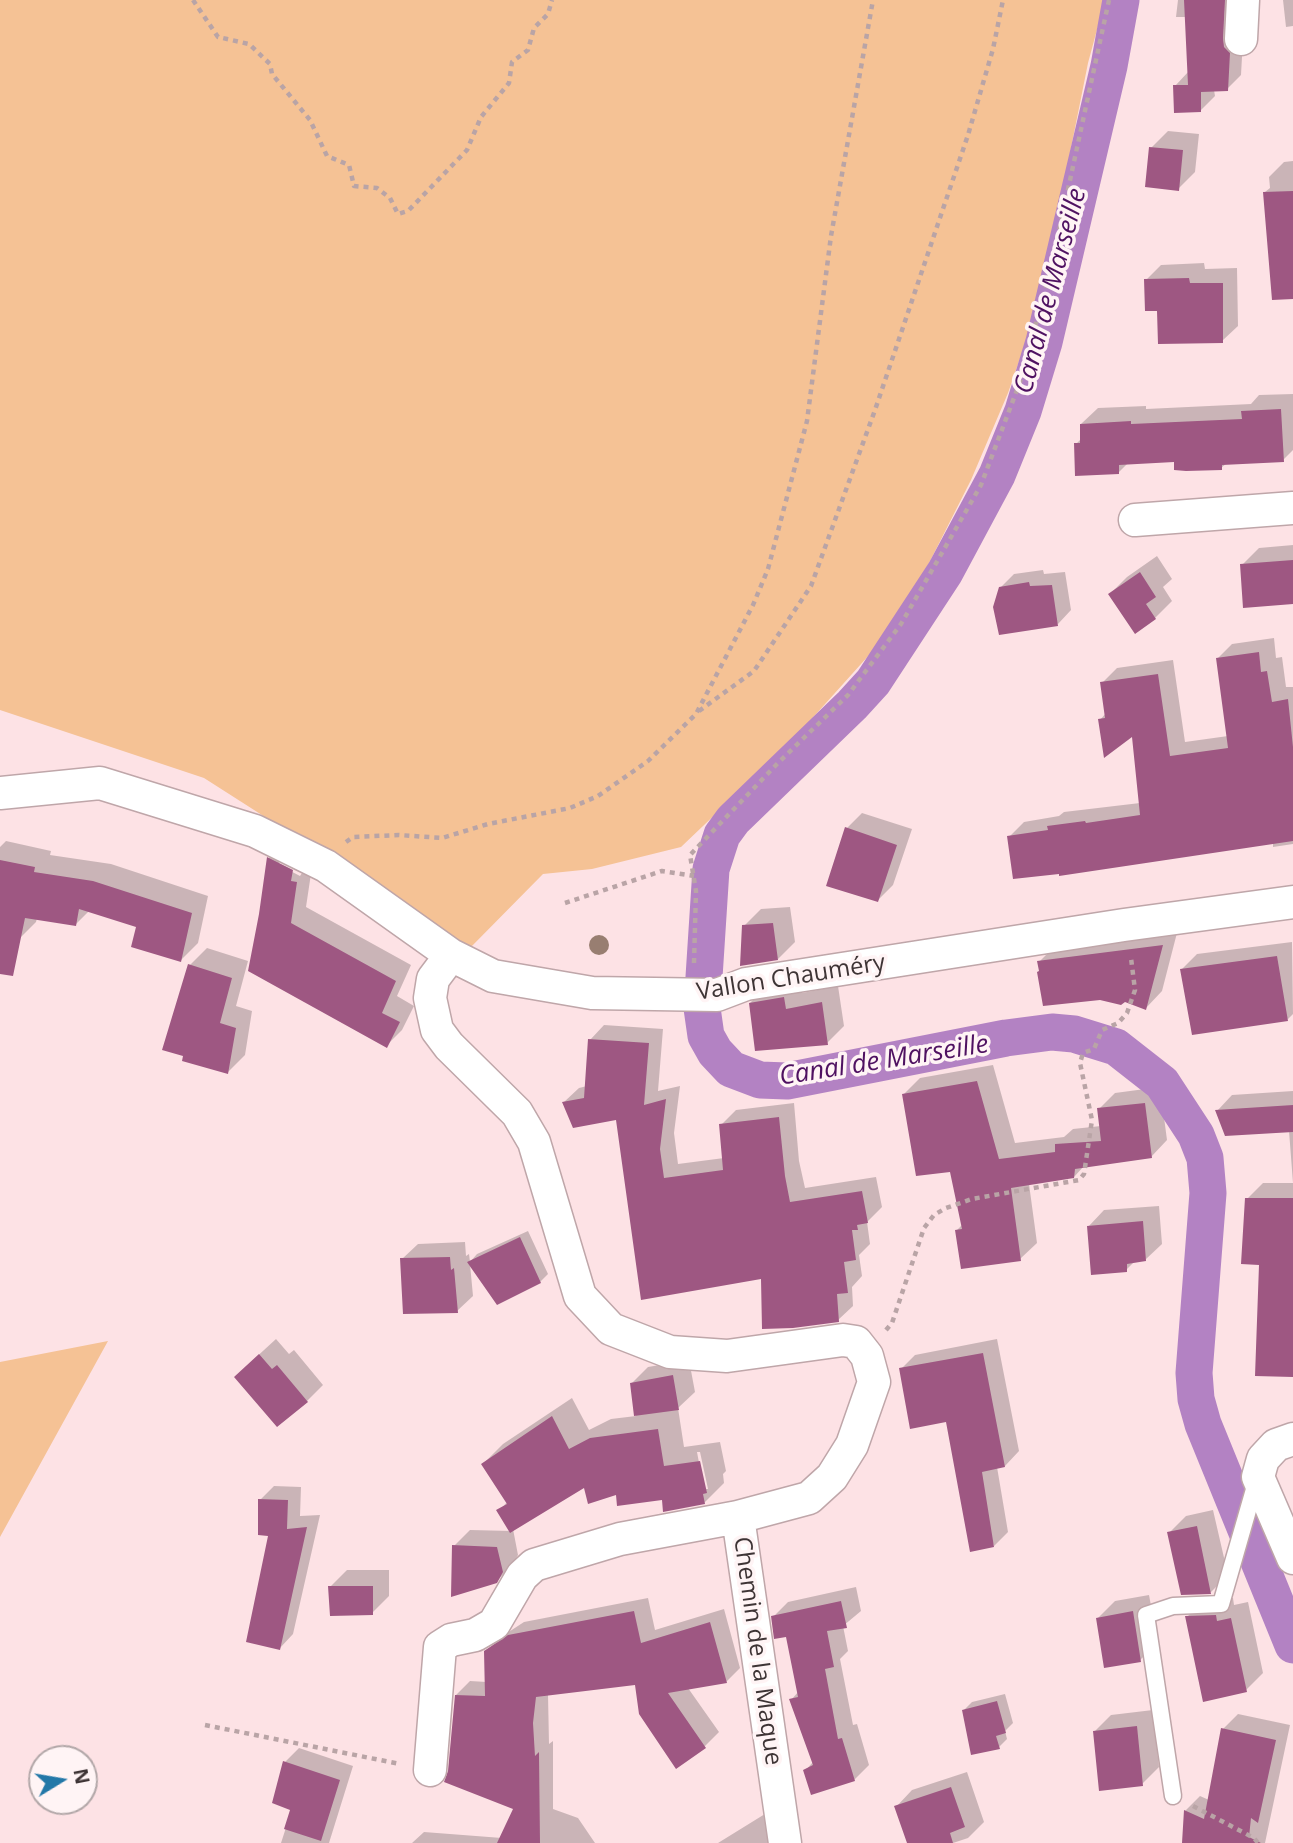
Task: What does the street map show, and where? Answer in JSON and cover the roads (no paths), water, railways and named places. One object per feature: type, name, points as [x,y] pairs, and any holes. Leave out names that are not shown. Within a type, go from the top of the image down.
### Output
[{"type":"street","points":[[1241,39],[1243,0]]},
{"type":"street","points":[[1135,520],[1293,508]]},
{"type":"street","name":"Vallon Chauméry","points":[[0,793],[100,783],[254,831],[326,866],[451,955],[493,976],[592,993],[705,995],[746,984],[1124,925],[1293,902]]},
{"type":"street","name":"Chemin de la Maque","points":[[451,955],[433,979],[430,998],[437,1030],[449,1046],[517,1113],[534,1142],[580,1296],[611,1329],[670,1352],[727,1356],[844,1340],[856,1342],[867,1356],[874,1382],[852,1445],[832,1477],[809,1498],[738,1517],[785,1843]]},
{"type":"street","points":[[1293,1439],[1276,1445],[1263,1460],[1254,1491],[1293,1558]]},
{"type":"street","points":[[430,1770],[440,1647],[451,1640],[475,1635],[494,1625],[522,1576],[534,1565],[620,1539],[738,1517]]},
{"type":"lane","points":[[1173,1796],[1146,1615],[1173,1606],[1221,1604],[1254,1491]]},
{"type":"waterway","name":"Canal de Marseille","points":[[1121,0],[1109,66],[1044,342],[1023,411],[997,475],[945,572],[873,682],[733,820],[722,835],[711,869],[702,1008],[706,1036],[715,1052],[731,1069],[760,1080],[787,1081],[1006,1038],[1052,1032],[1074,1034],[1116,1047],[1162,1083],[1196,1135],[1205,1158],[1208,1193],[1194,1373],[1196,1399],[1203,1424],[1293,1645]]}]
